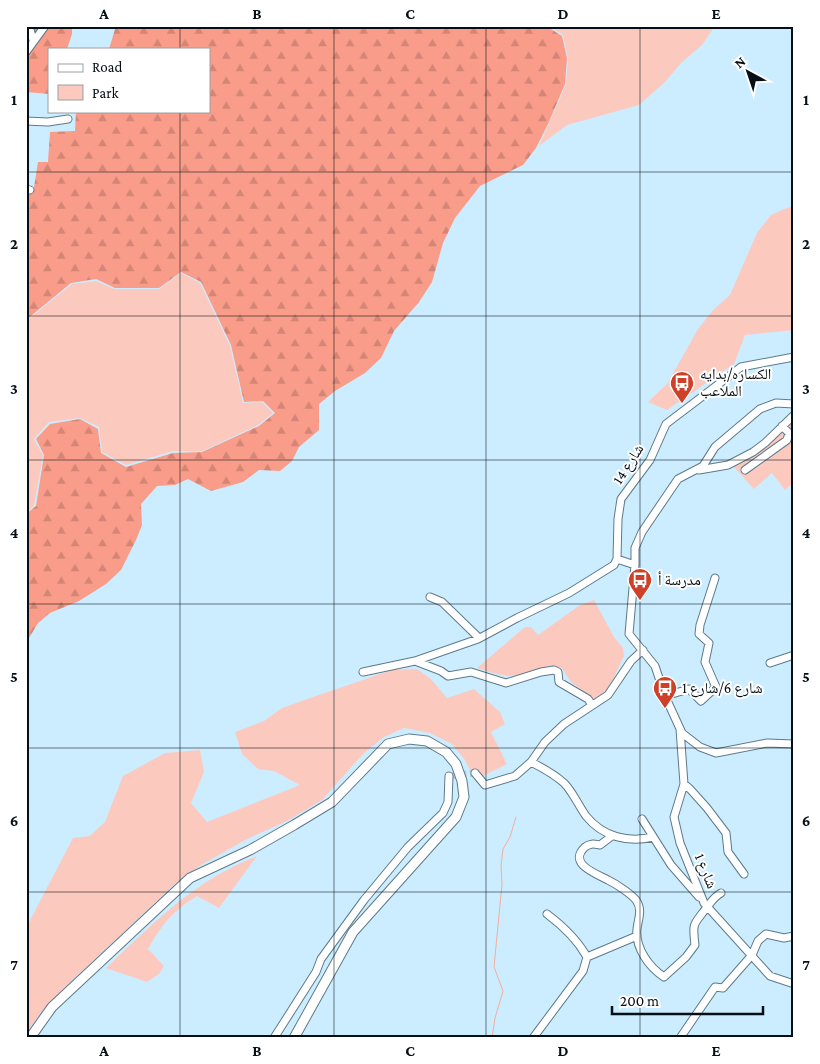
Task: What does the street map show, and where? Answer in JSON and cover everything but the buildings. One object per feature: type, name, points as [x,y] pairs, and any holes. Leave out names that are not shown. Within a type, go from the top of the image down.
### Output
[{"type":"main road","points":[[30,1038],[52,1007],[190,878],[250,850],[332,802],[388,744],[409,739],[427,741],[446,752],[456,764],[462,781],[464,797],[456,818],[353,932],[294,1038]]},
{"type":"street","points":[[29,26],[33,40]]},
{"type":"street","points":[[26,52],[45,26]]},
{"type":"street","points":[[26,121],[48,122],[68,120]]},
{"type":"street","name":"شارع 14","points":[[617,559],[618,519],[621,499],[650,460],[666,424],[741,367],[794,357]]},
{"type":"street","points":[[794,404],[776,403],[760,409],[715,447],[703,466],[678,479],[642,532],[635,548],[629,634],[655,666],[665,696],[680,729],[700,748],[716,753],[767,743],[794,744]]},
{"type":"street","points":[[696,470],[728,465],[765,443],[794,416]]},
{"type":"street","points":[[745,470],[787,440],[789,433],[782,426]]},
{"type":"street","points":[[363,672],[415,661],[479,638],[569,593],[614,565],[617,559],[635,565]]},
{"type":"street","points":[[665,696],[690,689],[700,701],[716,687],[705,662],[709,643],[699,634],[700,625],[715,578]]},
{"type":"street","points":[[430,597],[442,602],[479,638]]},
{"type":"street","points":[[475,773],[485,785],[515,776],[531,762],[545,742],[564,724],[608,695],[631,662],[643,650]]},
{"type":"street","points":[[770,664],[794,655]]},
{"type":"street","points":[[415,661],[441,671],[448,676],[472,672],[506,683],[554,670],[558,672],[559,682],[588,699],[592,705]]},
{"type":"street","name":"شارع 1","points":[[680,729],[684,784],[674,817],[680,843],[706,905],[770,976],[794,984]]},
{"type":"street","points":[[531,762],[550,772],[565,784],[587,816],[599,829],[612,836],[639,840],[653,837]]},
{"type":"street","points":[[274,1038],[316,972],[321,959],[364,900],[408,847],[443,813],[448,802],[449,776]]},
{"type":"street","points":[[684,784],[726,833],[728,852],[744,874]]},
{"type":"street","points":[[642,819],[671,865],[706,905]]},
{"type":"street","points":[[612,836],[600,844],[592,844],[585,847],[580,860],[583,866],[596,875],[609,880],[636,900],[641,915],[637,936],[642,954],[657,972],[664,976],[686,957],[695,945],[694,926],[698,917],[706,905],[721,892]]},
{"type":"street","points":[[533,1038],[583,971],[587,957],[564,926],[547,914]]},
{"type":"street","points":[[680,1038],[715,987],[723,988],[752,955],[758,941],[766,934],[784,938],[794,936]]},
{"type":"street","points":[[587,957],[637,936]]},
{"type":"green space","points":[[26,26],[72,26],[72,34],[67,48],[48,48],[48,94],[26,92]]},
{"type":"green space","points":[[116,26],[546,26],[562,36],[567,58],[565,84],[536,148],[523,165],[480,186],[455,218],[443,243],[432,282],[419,302],[394,331],[381,358],[365,373],[335,391],[319,404],[319,430],[299,447],[292,461],[280,471],[259,470],[243,482],[211,491],[188,479],[175,485],[157,486],[141,504],[142,525],[121,570],[106,584],[79,601],[50,613],[38,623],[26,643],[26,514],[36,506],[44,455],[36,439],[50,424],[80,419],[98,429],[101,453],[126,467],[173,453],[202,452],[259,426],[275,413],[263,401],[244,402],[231,345],[201,282],[181,272],[159,288],[115,288],[96,279],[71,283],[26,320],[26,194],[33,194],[38,162],[48,162],[50,132],[75,131],[76,112],[210,112],[210,48],[109,48]]},
{"type":"green space","points":[[548,26],[715,26],[702,45],[639,105],[567,125],[539,146],[566,84],[568,58],[563,35]]},
{"type":"green space","points":[[794,206],[794,330],[745,335],[734,364],[667,410],[648,402],[667,384],[698,329],[713,310],[730,295],[757,233],[771,215]]},
{"type":"green space","points":[[181,273],[200,283],[230,346],[243,403],[262,402],[273,413],[258,425],[202,451],[173,451],[126,465],[102,452],[99,427],[80,418],[49,422],[34,439],[43,455],[34,506],[26,513],[26,321],[72,284],[96,281],[114,289],[159,289]]},
{"type":"green space","points":[[794,413],[794,482],[785,490],[772,473],[754,489],[733,466]]},
{"type":"green space","points":[[594,600],[614,637],[623,648],[624,656],[609,688],[594,700],[570,681],[562,668],[551,666],[520,675],[509,676],[477,668],[525,627],[531,627],[538,635],[580,605]]},
{"type":"green space","points":[[417,669],[431,679],[447,698],[474,689],[500,712],[505,724],[491,732],[507,764],[475,780],[465,760],[452,744],[430,733],[404,728],[384,737],[363,754],[322,800],[287,821],[247,839],[201,865],[176,883],[65,987],[43,1010],[26,1033],[26,928],[73,838],[90,836],[105,822],[123,776],[165,753],[200,750],[204,772],[191,803],[207,822],[300,785],[274,771],[258,769],[242,754],[235,732],[264,721],[282,708],[313,697],[392,670]]},
{"type":"green space","points":[[257,856],[219,908],[197,896],[174,913],[158,932],[148,949],[164,966],[159,974],[147,982],[106,968],[176,904],[214,877]]},
{"type":"waterway","points":[[492,1038],[495,1018],[503,991],[494,967],[502,884],[501,866],[503,849],[510,837],[516,817]]},
{"type":"tunnel","points":[[449,776],[475,773]]},
{"type":"place","name":"الكساره/بدايه الملاعب","points":[[682,404]]},
{"type":"place","name":"مدرسة أ","points":[[640,601]]},
{"type":"place","name":"شارع 6/شارع 1","points":[[665,709]]}]
